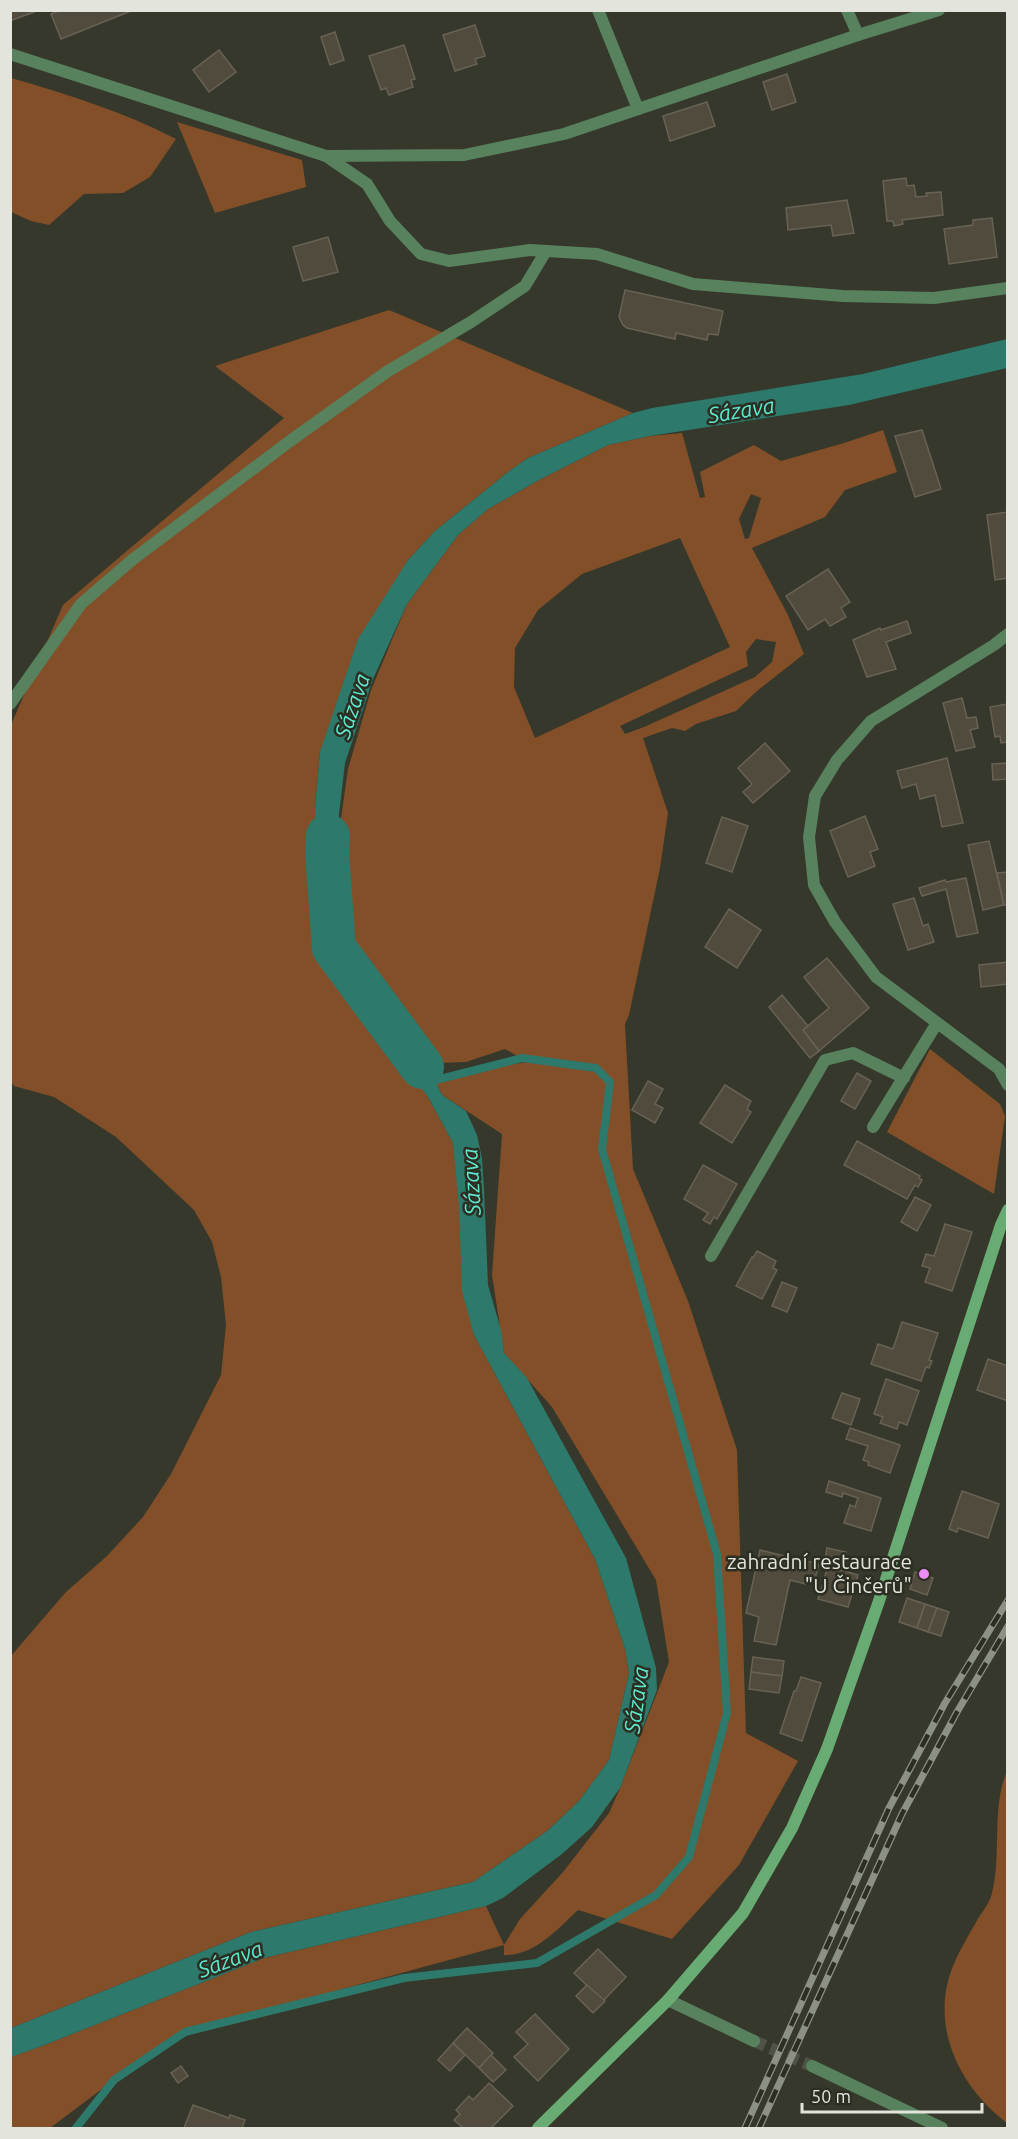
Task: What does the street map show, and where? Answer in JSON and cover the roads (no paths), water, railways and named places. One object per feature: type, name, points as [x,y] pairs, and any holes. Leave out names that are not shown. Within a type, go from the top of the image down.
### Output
[{"type":"street","points":[[598,10],[638,109]]},
{"type":"street","points":[[847,10],[858,36]]},
{"type":"street","points":[[326,156],[464,155],[564,134],[939,10]]},
{"type":"street","points":[[10,54],[326,156],[367,184],[390,220],[421,254],[449,261],[530,250],[597,254],[693,284],[843,296],[934,298],[1008,288]]},
{"type":"street","points":[[10,704],[81,604],[132,560],[388,371],[471,322],[525,286],[546,251]]},
{"type":"street","points":[[1008,634],[871,721],[837,760],[815,796],[809,837],[814,885],[835,922],[876,977],[999,1069],[1008,1085]]},
{"type":"street","points":[[873,1127],[937,1023]]},
{"type":"street","points":[[711,1256],[825,1060],[853,1053],[904,1077]]},
{"type":"street","points":[[538,2128],[668,2000],[743,1913],[792,1828],[827,1749],[879,1601],[1001,1225],[1008,1210]]},
{"type":"street","points":[[668,2000],[754,2041]]},
{"type":"street","points":[[812,2066],[942,2128]]},
{"type":"water","points":[[1007,339],[1007,368],[849,405],[650,436],[608,445],[488,509],[458,535],[407,604],[373,679],[345,763],[327,917],[339,956],[376,1009],[423,1051],[440,1075],[433,1076],[442,1095],[466,1111],[477,1135],[482,1158],[488,1285],[501,1330],[504,1353],[527,1378],[626,1558],[656,1668],[657,1690],[620,1788],[592,1827],[562,1854],[503,1898],[486,1906],[264,1958],[11,2057],[11,2028],[251,1932],[473,1882],[547,1831],[579,1801],[609,1760],[629,1673],[625,1649],[595,1559],[474,1335],[462,1291],[459,1206],[453,1143],[428,1097],[324,958],[317,933],[315,809],[320,752],[358,639],[408,560],[435,531],[528,458],[633,413],[652,408],[863,374]]},
{"type":"waterway","name":"Sázava","points":[[328,836],[327,853],[334,948],[422,1067]]},
{"type":"waterway","points":[[76,2128],[114,2080],[185,2032],[404,1978],[537,1963],[656,1895],[689,1857],[727,1713],[717,1554],[602,1149],[610,1082],[596,1068],[522,1058],[432,1081]]},
{"type":"tunnel","points":[[754,2041],[812,2066]]},
{"type":"railway","points":[[745,2128],[889,1808],[945,1703],[1008,1600]]},
{"type":"railway","points":[[759,2128],[902,1814],[957,1712],[1008,1626]]},
{"type":"place","name":"zahradní restaurace \"U Činčerů\"","points":[[924,1574]]}]
